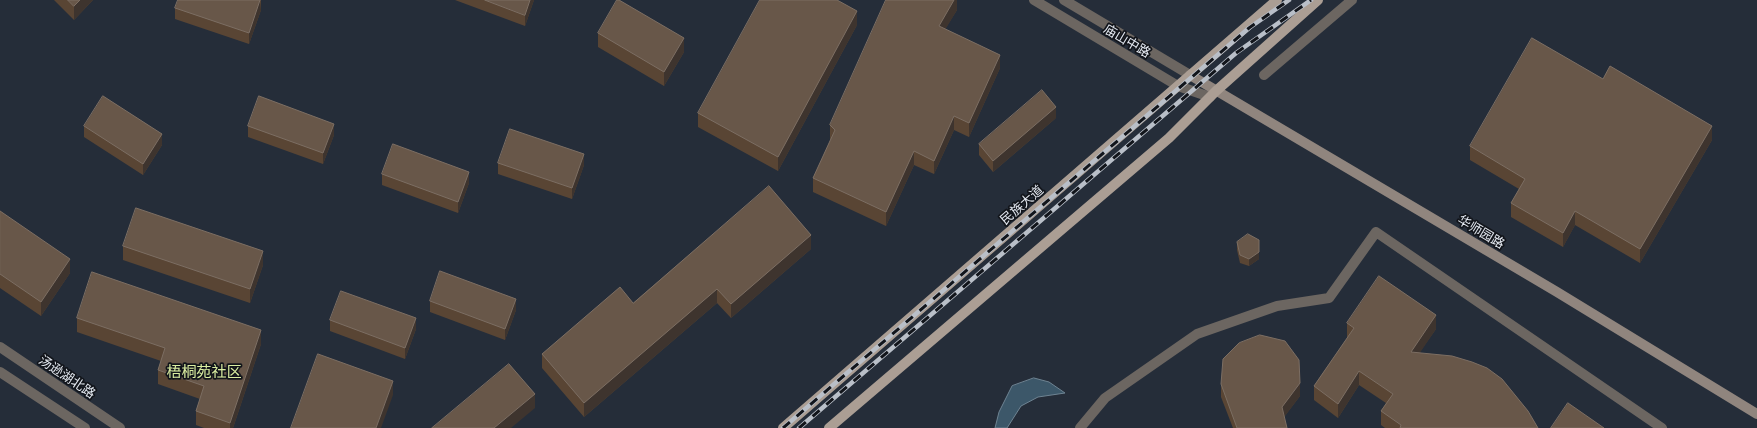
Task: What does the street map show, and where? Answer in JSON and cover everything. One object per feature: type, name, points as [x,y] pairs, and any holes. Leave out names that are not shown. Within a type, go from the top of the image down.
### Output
[{"type":"main road","name":"民族大道","points":[[783,428],[1277,0]]},
{"type":"main road","points":[[829,428],[1169,138],[1213,94],[1318,0]]},
{"type":"main road","name":"华师园路","points":[[1190,75],[1213,94],[1557,292],[1757,414]]},
{"type":"street","name":"庙山中路","points":[[1034,0],[1178,86],[1213,94]]},
{"type":"street","name":"庙山中路","points":[[1064,0],[1190,75]]},
{"type":"street","points":[[1264,75],[1352,0]]},
{"type":"street","points":[[1080,428],[1105,398],[1198,334],[1277,306],[1329,298],[1376,232],[1662,428]]},
{"type":"street","name":"汤逊湖北路","points":[[0,347],[120,428]]},
{"type":"street","points":[[0,372],[85,428]]},
{"type":"water","points":[[1034,378],[1049,382],[1065,393],[1038,397],[1021,406],[1007,428],[995,428],[999,412],[1012,386]]},
{"type":"building","points":[[68,0],[80,0],[74,6]]},
{"type":"building","points":[[178,0],[260,0],[249,33],[175,8]]},
{"type":"building","points":[[485,0],[530,0],[525,15]]},
{"type":"building","points":[[617,0],[684,38],[664,72],[598,33]]},
{"type":"building","points":[[760,0],[837,0],[857,11],[778,157],[698,113]]},
{"type":"building","points":[[886,0],[954,0],[939,26],[1000,55],[969,123],[954,116],[934,161],[914,151],[886,212],[813,178],[835,130],[830,125]]},
{"type":"building","points":[[1532,38],[1603,79],[1610,66],[1712,126],[1640,249],[1575,211],[1563,233],[1511,203],[1525,179],[1470,146]]},
{"type":"building","points":[[1042,90],[1056,107],[993,161],[979,144]]},
{"type":"building","points":[[103,96],[162,134],[143,164],[84,126]]},
{"type":"building","points":[[259,96],[334,124],[323,153],[248,126]]},
{"type":"building","points":[[510,129],[584,154],[572,188],[498,163]]},
{"type":"building","points":[[393,144],[469,172],[458,202],[382,174]]},
{"type":"building","points":[[769,186],[811,235],[731,304],[717,289],[584,403],[542,354],[620,287],[633,303]]},
{"type":"building","points":[[136,208],[263,251],[250,289],[123,246]]},
{"type":"building","points":[[0,211],[70,259],[41,302],[0,274]]},
{"type":"building","points":[[1248,234],[1259,240],[1259,252],[1249,259],[1240,255],[1237,242]]},
{"type":"building","points":[[440,271],[516,299],[505,329],[430,301]]},
{"type":"building","points":[[92,272],[261,330],[230,423],[196,411],[204,386],[158,370],[165,348],[77,318]]},
{"type":"building","points":[[1379,276],[1436,315],[1411,352],[1452,356],[1487,368],[1502,379],[1528,411],[1538,428],[1400,428],[1401,425],[1381,411],[1393,394],[1359,371],[1338,404],[1314,386],[1354,328],[1347,323]]},
{"type":"building","points":[[341,291],[416,318],[405,348],[330,320]]},
{"type":"building","points":[[1260,335],[1285,341],[1299,360],[1300,383],[1282,407],[1287,428],[1237,428],[1221,384],[1223,359],[1239,343]]},
{"type":"building","points":[[318,354],[393,381],[376,428],[291,428]]},
{"type":"building","points":[[509,364],[535,394],[494,428],[432,428]]},
{"type":"building","points":[[1568,403],[1604,428],[1551,428]]},
{"type":"railway","points":[[783,428],[1249,28],[1289,0]]},
{"type":"railway","points":[[799,428],[1236,53],[1311,0]]},
{"type":"district","name":"梧桐苑社区","points":[[204,372]]}]
